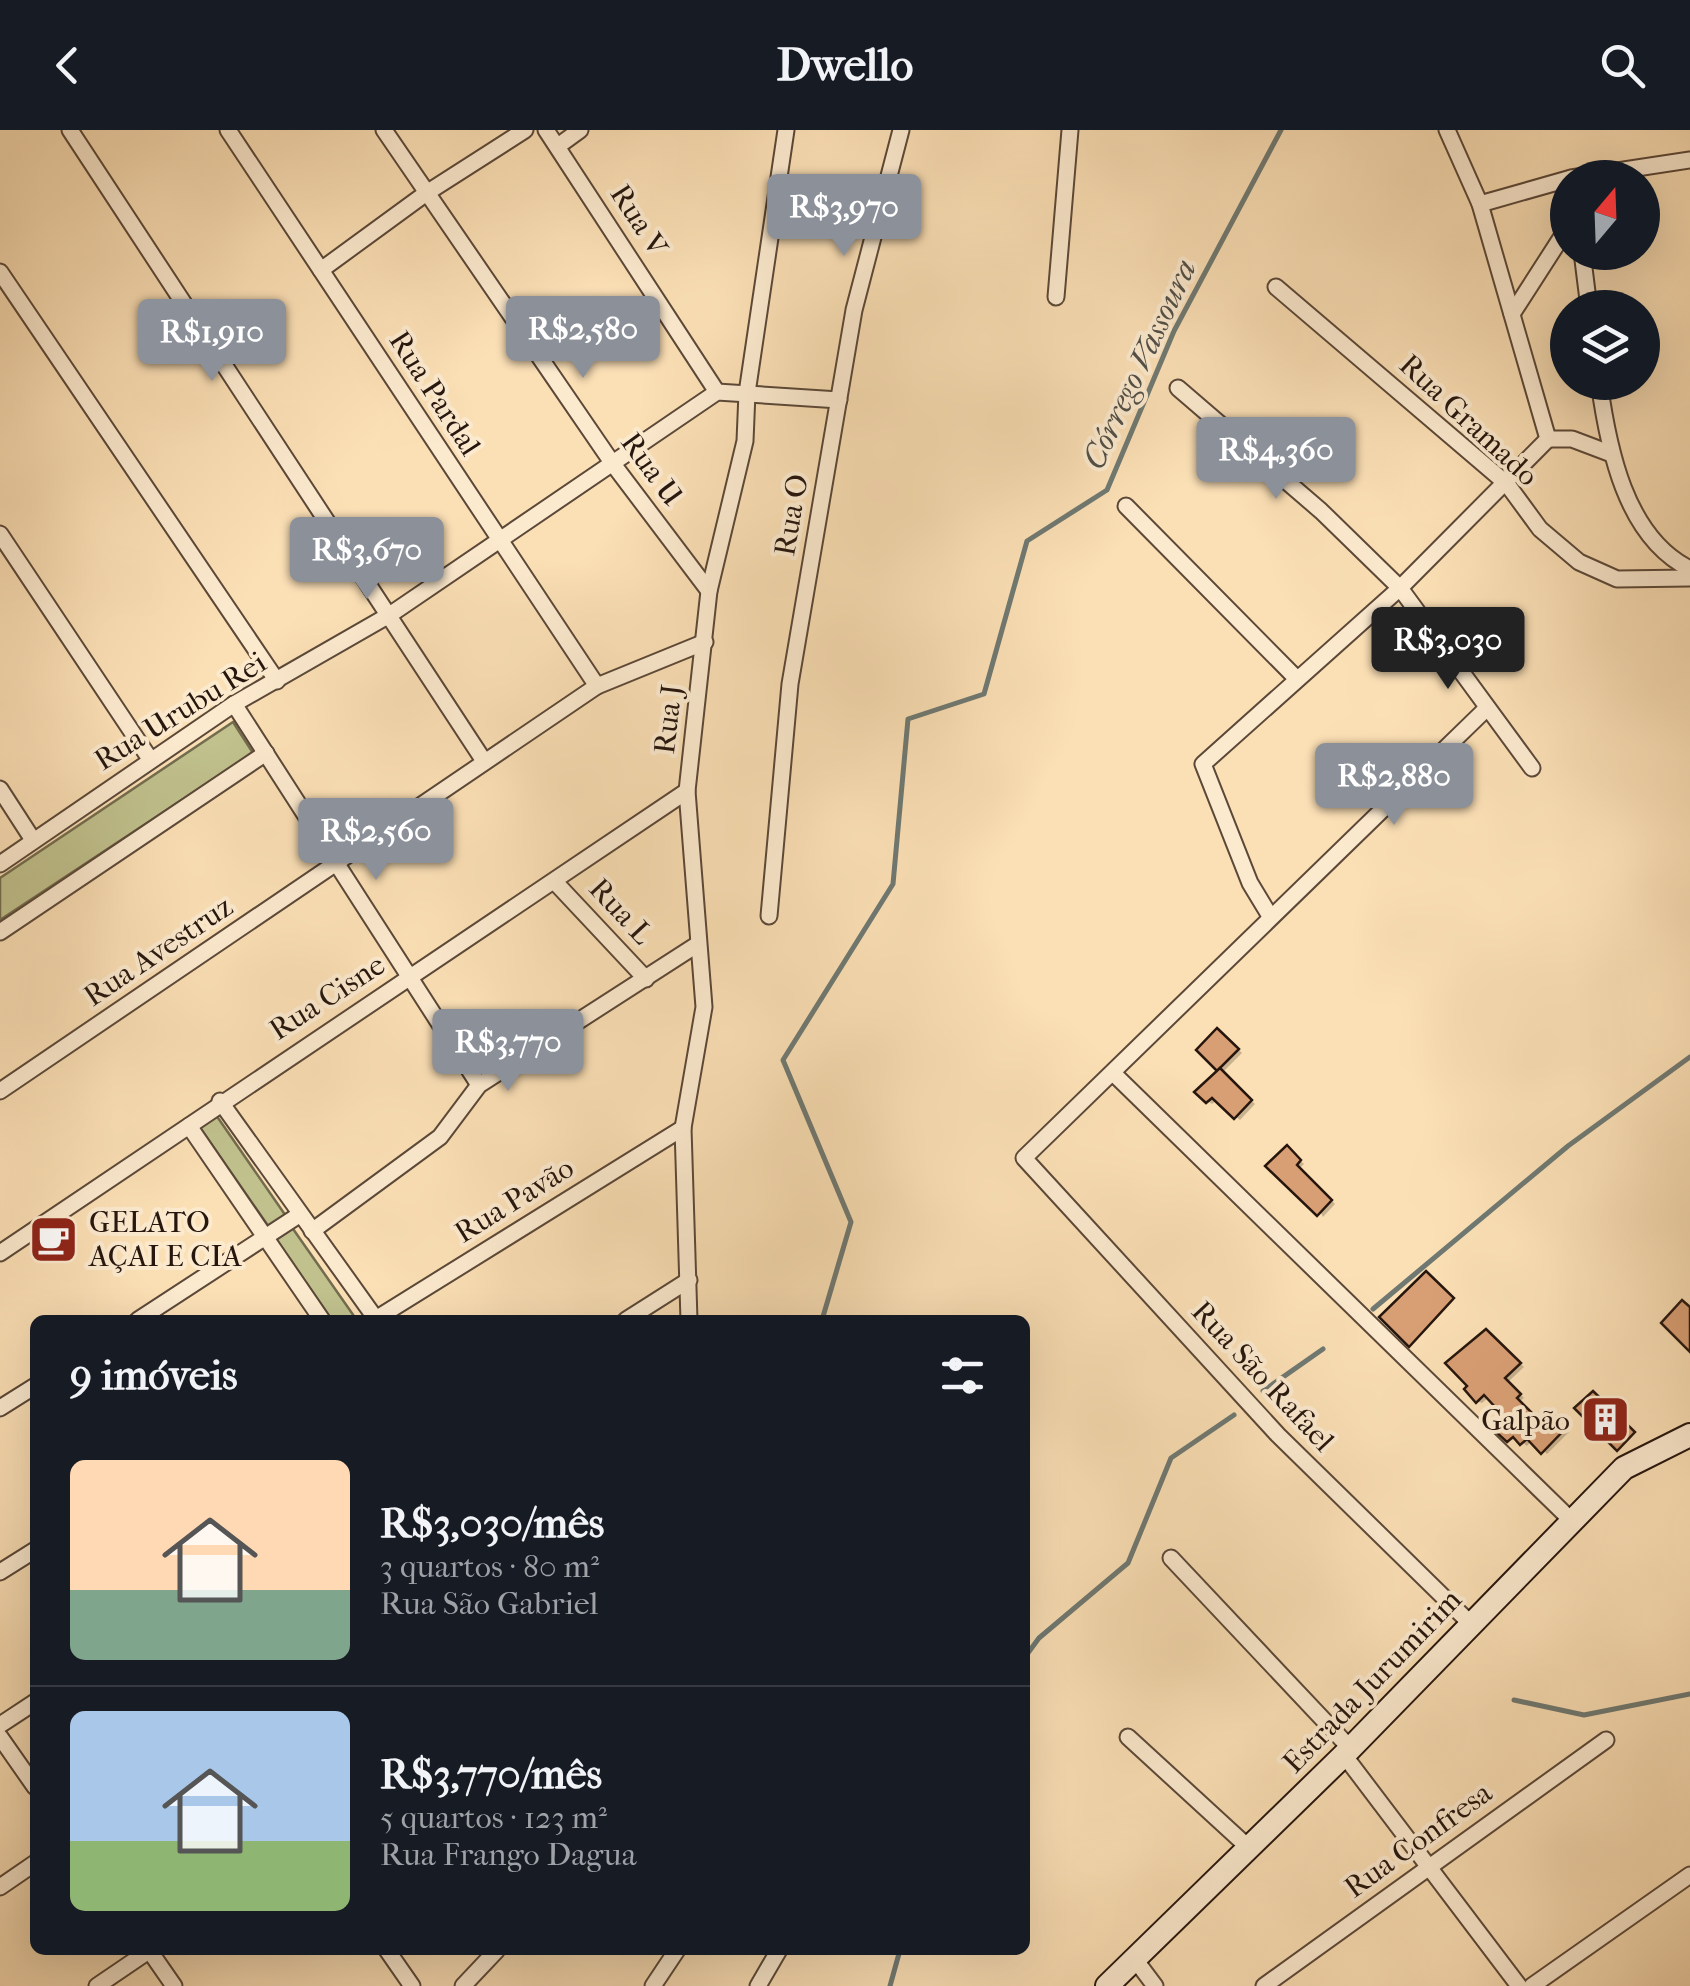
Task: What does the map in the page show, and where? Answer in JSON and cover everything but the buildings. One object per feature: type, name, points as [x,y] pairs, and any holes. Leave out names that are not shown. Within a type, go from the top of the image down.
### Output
[{"type":"main road","name":"Estrada Jurumirim","points":[[1106,1986],[1347,1751],[1624,1468],[1690,1435]]},
{"type":"street","points":[[70,130],[484,761]]},
{"type":"street","name":"Rua Pardal","points":[[228,130],[597,686]]},
{"type":"street","name":"Rua U","points":[[384,130],[613,464],[708,591]]},
{"type":"street","points":[[320,270],[425,194],[525,130]]},
{"type":"street","name":"Rua V","points":[[546,130],[717,392]]},
{"type":"street","points":[[558,146],[580,130]]},
{"type":"street","name":"Rua J","points":[[689,1315],[683,1128],[704,1007],[687,792],[708,591],[745,441],[747,393],[786,130]]},
{"type":"street","name":"Rua O","points":[[770,916],[790,684],[854,310],[901,130]]},
{"type":"street","points":[[1056,297],[1070,130]]},
{"type":"street","points":[[1447,130],[1480,204],[1548,439]]},
{"type":"street","points":[[1660,165],[1690,160]]},
{"type":"street","points":[[1480,204],[1550,185]]},
{"type":"street","points":[[1512,314],[1550,256]]},
{"type":"street","points":[[0,272],[277,682]]},
{"type":"street","name":"Rua Gramado","points":[[1276,287],[1507,484],[1540,529],[1579,562],[1617,578],[1690,578]]},
{"type":"street","points":[[1178,388],[1321,511],[1400,588],[1532,768]]},
{"type":"street","points":[[717,392],[839,400]]},
{"type":"street","name":"Rua Urubu Rei","points":[[0,864],[234,704],[391,614],[717,392]]},
{"type":"street","points":[[1602,400],[1609,452],[1644,524],[1674,560],[1690,568]]},
{"type":"street","points":[[1270,916],[1250,883],[1202,764],[1400,588],[1548,439],[1572,439],[1609,452]]},
{"type":"street","points":[[1126,506],[1296,678]]},
{"type":"street","points":[[0,534],[150,759]]},
{"type":"street","name":"Rua Avestruz","points":[[0,1091],[597,686],[705,642]]},
{"type":"street","points":[[234,704],[479,1085]]},
{"type":"street","points":[[1487,708],[1113,1072],[1570,1519]]},
{"type":"street","points":[[0,932],[266,754]]},
{"type":"street","points":[[0,790],[33,840]]},
{"type":"street","name":"Rua Cisne","points":[[0,1252],[189,1126],[220,1101],[687,792]]},
{"type":"street","name":"Rua L","points":[[555,882],[646,978]]},
{"type":"street","points":[[312,1231],[440,1137],[479,1085],[698,944]]},
{"type":"street","name":"Rua São Rafael","points":[[1113,1072],[1024,1158],[1278,1435],[1470,1623]]},
{"type":"street","points":[[220,1101],[372,1315]]},
{"type":"street","points":[[189,1126],[319,1315]]},
{"type":"street","name":"Rua Pavão","points":[[381,1315],[683,1128]]},
{"type":"street","points":[[146,1315],[299,1215]]},
{"type":"street","points":[[634,1315],[689,1280]]},
{"type":"street","points":[[0,1408],[30,1389]]},
{"type":"street","points":[[0,1572],[30,1553]]},
{"type":"street","points":[[1171,1558],[1347,1751],[1519,1986]]},
{"type":"street","points":[[0,1724],[30,1705]]},
{"type":"street","points":[[0,1737],[30,1780]]},
{"type":"street","points":[[1128,1737],[1249,1848]]},
{"type":"street","name":"Rua Confresa","points":[[1264,1986],[1606,1740]]},
{"type":"street","points":[[0,1886],[30,1866]]},
{"type":"street","points":[[1532,1986],[1690,1875]]},
{"type":"street","points":[[97,1986],[143,1955]]},
{"type":"street","points":[[153,1955],[174,1986]]},
{"type":"street","points":[[390,1955],[412,1986]]},
{"type":"street","points":[[463,1986],[492,1955]]},
{"type":"street","points":[[653,1986],[674,1955]]},
{"type":"street","points":[[758,1986],[776,1955]]},
{"type":"street","points":[[1134,1958],[1155,1986]]},
{"type":"green space","points":[[233,722],[253,753],[0,920],[0,878]]},
{"type":"green space","points":[[216,1115],[288,1219],[271,1230],[199,1126]]},
{"type":"green space","points":[[291,1226],[353,1315],[329,1315],[275,1238]]},
{"type":"waterway","name":"Córrego Vassoura","points":[[823,1315],[851,1222],[783,1060],[893,884],[908,719],[984,694],[1027,541],[1107,490],[1174,331],[1281,130]]},
{"type":"waterway","points":[[1373,1309],[1568,1146],[1690,1057]]},
{"type":"waterway","points":[[1263,1391],[1323,1349]]},
{"type":"waterway","points":[[1030,1650],[1039,1638],[1128,1563],[1171,1458],[1234,1415]]},
{"type":"waterway","points":[[1514,1700],[1584,1715],[1690,1694]]},
{"type":"waterway","name":"Córrego Vassoura","points":[[890,1986],[899,1955]]},
{"type":"place","name":"GELATO AÇAI E CIA","points":[[54,1239]]},
{"type":"place","name":"Galpão","points":[[1605,1420]]}]
